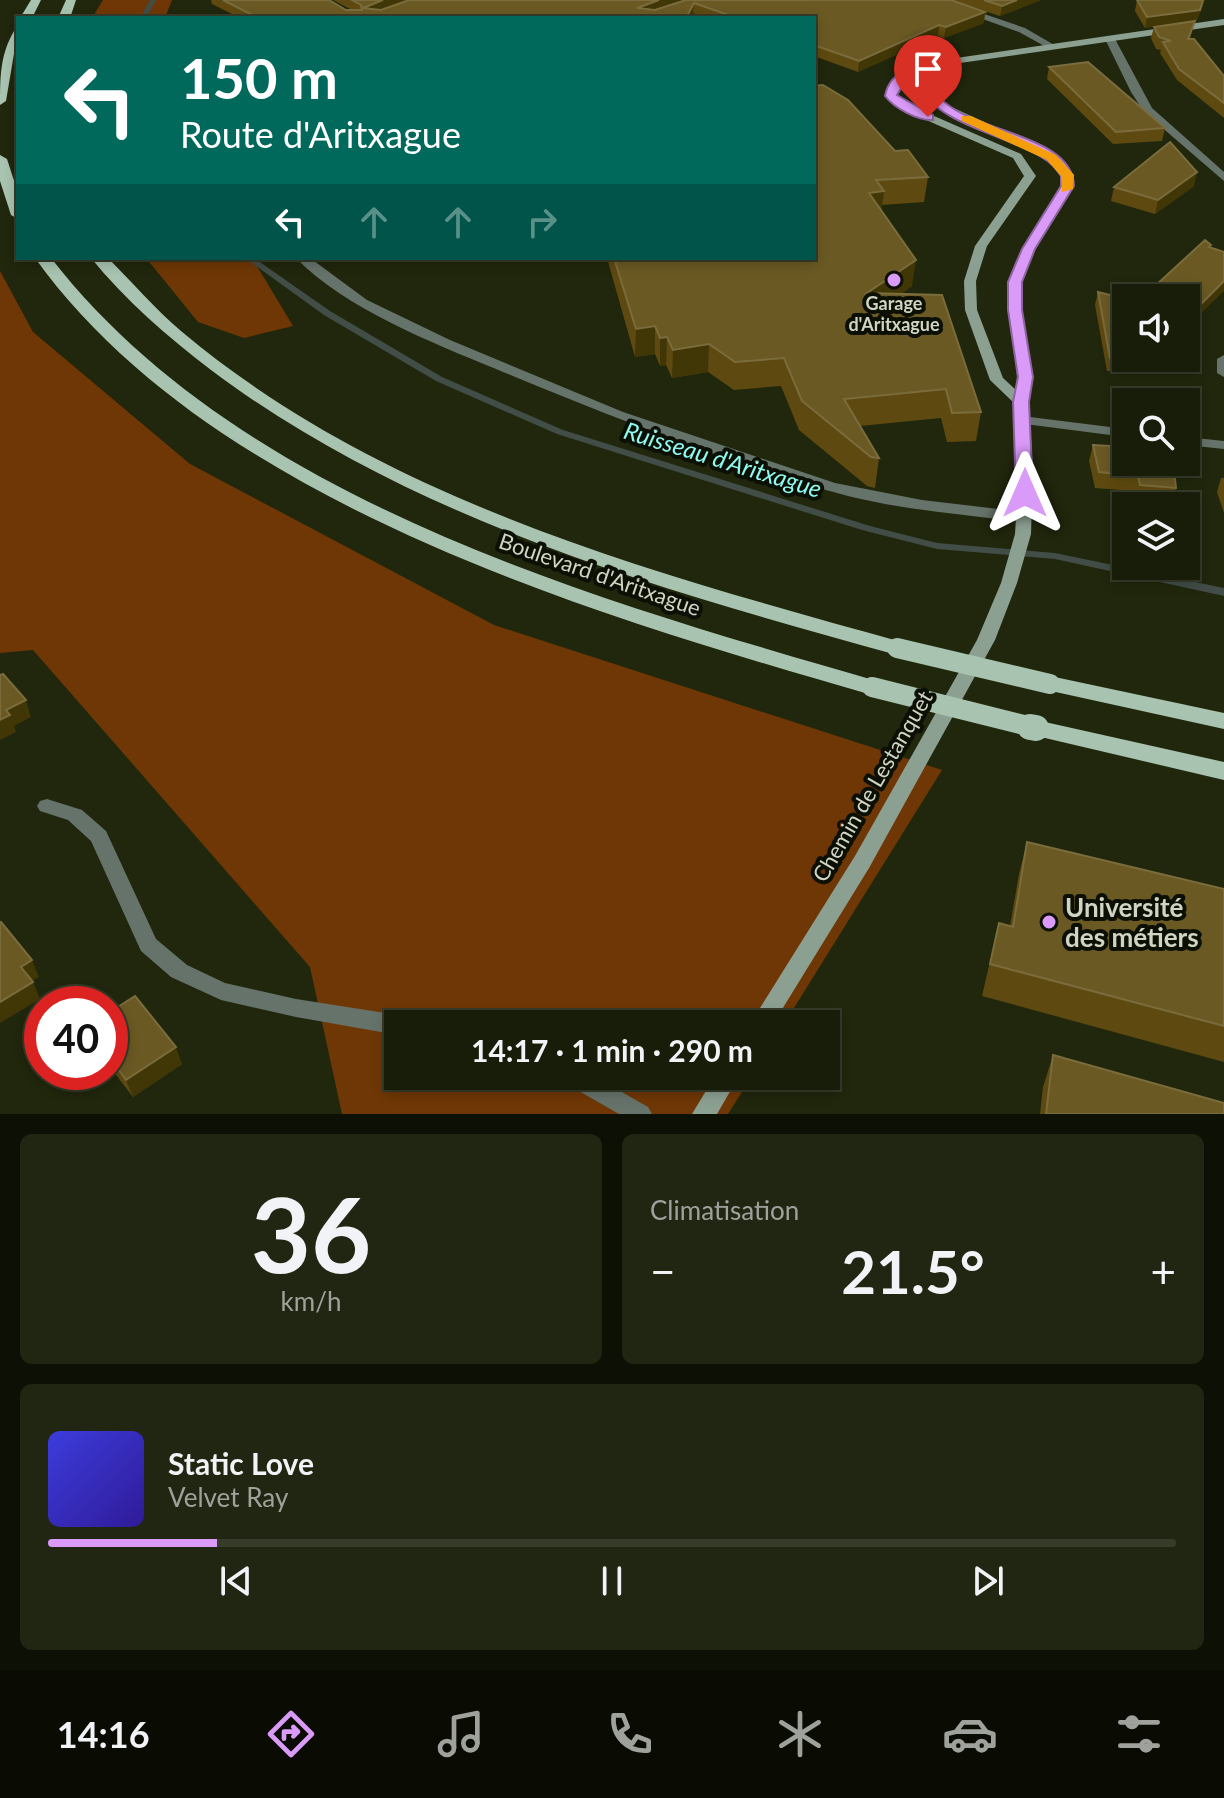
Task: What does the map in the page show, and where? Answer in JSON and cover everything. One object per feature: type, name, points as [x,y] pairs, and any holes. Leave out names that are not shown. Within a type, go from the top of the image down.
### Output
[{"type":"main road","points":[[0,101],[10,48],[16,37]]},
{"type":"main road","points":[[0,159],[16,209]]},
{"type":"main road","name":"Boulevard d'Aritxague","points":[[45,260],[97,324],[179,395],[254,445],[351,499],[441,542],[551,588],[736,648],[872,687],[1224,771]]},
{"type":"main road","name":"Boulevard d'Aritxague","points":[[101,260],[142,305],[224,374],[314,431],[486,514],[599,558],[741,605],[897,648],[1224,721]]},
{"type":"street","points":[[934,0],[1022,30],[1051,46]]},
{"type":"street","points":[[1021,402],[997,380],[971,310],[970,281],[981,246],[1030,176],[1027,167],[1017,156],[905,107],[891,96],[896,83],[922,66],[1224,22]]},
{"type":"street","points":[[1110,39],[1148,110],[1224,178]]},
{"type":"street","name":"Chemin de Lestanquet","points":[[770,1010],[862,862],[986,640],[1020,546],[1026,468],[1021,402],[1025,377],[1015,310],[1015,282],[1028,249],[1068,186],[1068,175],[1043,152],[957,115],[931,98],[926,85],[932,74],[950,62]]},
{"type":"street","points":[[305,260],[363,303],[445,343],[618,415],[832,487],[922,505],[1024,517]]},
{"type":"street","points":[[1224,359],[1224,373]]},
{"type":"street","points":[[1022,420],[1112,431]]},
{"type":"street","points":[[1200,442],[1224,445]]},
{"type":"street","points":[[47,806],[75,815],[99,836],[148,945],[179,971],[221,991],[384,1023]]},
{"type":"street","points":[[598,1090],[640,1114]]},
{"type":"street","points":[[704,1114],[719,1090]]},
{"type":"shaded area","points":[[103,0],[172,0],[166,16],[93,16]]},
{"type":"shaded area","points":[[148,260],[253,260],[293,326],[244,338],[198,322]]},
{"type":"shaded area","points":[[0,271],[33,332],[190,464],[494,625],[942,770],[793,1010],[384,1010],[384,1090],[743,1090],[728,1114],[342,1114],[310,967],[33,650],[0,653]]},
{"type":"building","points":[[223,0],[329,0],[346,10],[362,10],[361,5],[352,0],[383,0],[363,8],[381,10],[409,0],[659,0],[637,8],[655,10],[686,0],[951,0],[985,12],[946,27],[939,25],[859,61],[816,46],[816,16],[731,16],[694,3],[687,16],[254,16]]},
{"type":"building","points":[[984,0],[1017,0],[1002,6]]},
{"type":"building","points":[[1137,0],[1203,0],[1200,10],[1147,17]]},
{"type":"building","points":[[1195,21],[1188,39],[1194,39],[1224,76],[1224,103],[1179,69],[1163,42],[1171,41],[1159,37],[1154,27]]},
{"type":"building","points":[[1088,62],[1165,128],[1116,132],[1049,67]]},
{"type":"building","points":[[823,85],[848,100],[895,151],[908,150],[928,177],[876,180],[884,191],[869,193],[916,260],[867,293],[942,295],[981,412],[952,413],[946,389],[844,399],[879,458],[871,457],[802,401],[784,358],[735,362],[709,344],[673,350],[667,337],[660,338],[655,326],[636,329],[615,260],[816,260],[816,86]]},
{"type":"building","points":[[1170,142],[1197,172],[1158,200],[1114,187]]},
{"type":"building","points":[[1205,240],[1211,245],[1209,247],[1224,252],[1224,281],[1200,305],[1200,284],[1157,284]]},
{"type":"building","points":[[1098,292],[1112,296],[1110,358]]},
{"type":"building","points":[[1093,445],[1112,446],[1112,473],[1099,472]]},
{"type":"building","points":[[1138,476],[1175,476],[1176,488],[1140,485]]},
{"type":"building","points":[[3,674],[26,700],[6,710],[10,715],[0,720],[0,675]]},
{"type":"building","points":[[1027,842],[1224,889],[1224,1026],[990,964],[999,923],[1013,927]]},
{"type":"building","points":[[0,923],[32,960],[21,967],[33,982],[0,1002]]},
{"type":"building","points":[[135,996],[176,1047],[128,1079],[128,1000]]},
{"type":"building","points":[[1053,1055],[1224,1103],[1224,1114],[1046,1114]]},
{"type":"waterway","name":"Ruisseau d'Aritxague","points":[[144,16],[153,0]]},
{"type":"waterway","name":"Ruisseau d'Aritxague","points":[[252,260],[327,313],[439,379],[560,432],[866,528],[937,546],[1055,556],[1224,592]]},
{"type":"slow traffic","points":[[967,119],[1052,157],[1068,175],[1066,189]]},
{"type":"place","name":"Garage d'Aritxague","points":[[894,280]]},
{"type":"place","name":"Université des métiers","points":[[1049,922]]},
{"type":"route","points":[[928,117],[895,101],[891,96],[892,89],[904,75],[922,66],[950,62],[932,74],[926,85],[931,98],[957,115],[1052,157],[1068,175],[1068,186],[1028,249],[1015,282],[1015,310],[1025,377],[1021,402],[1025,493]]}]
